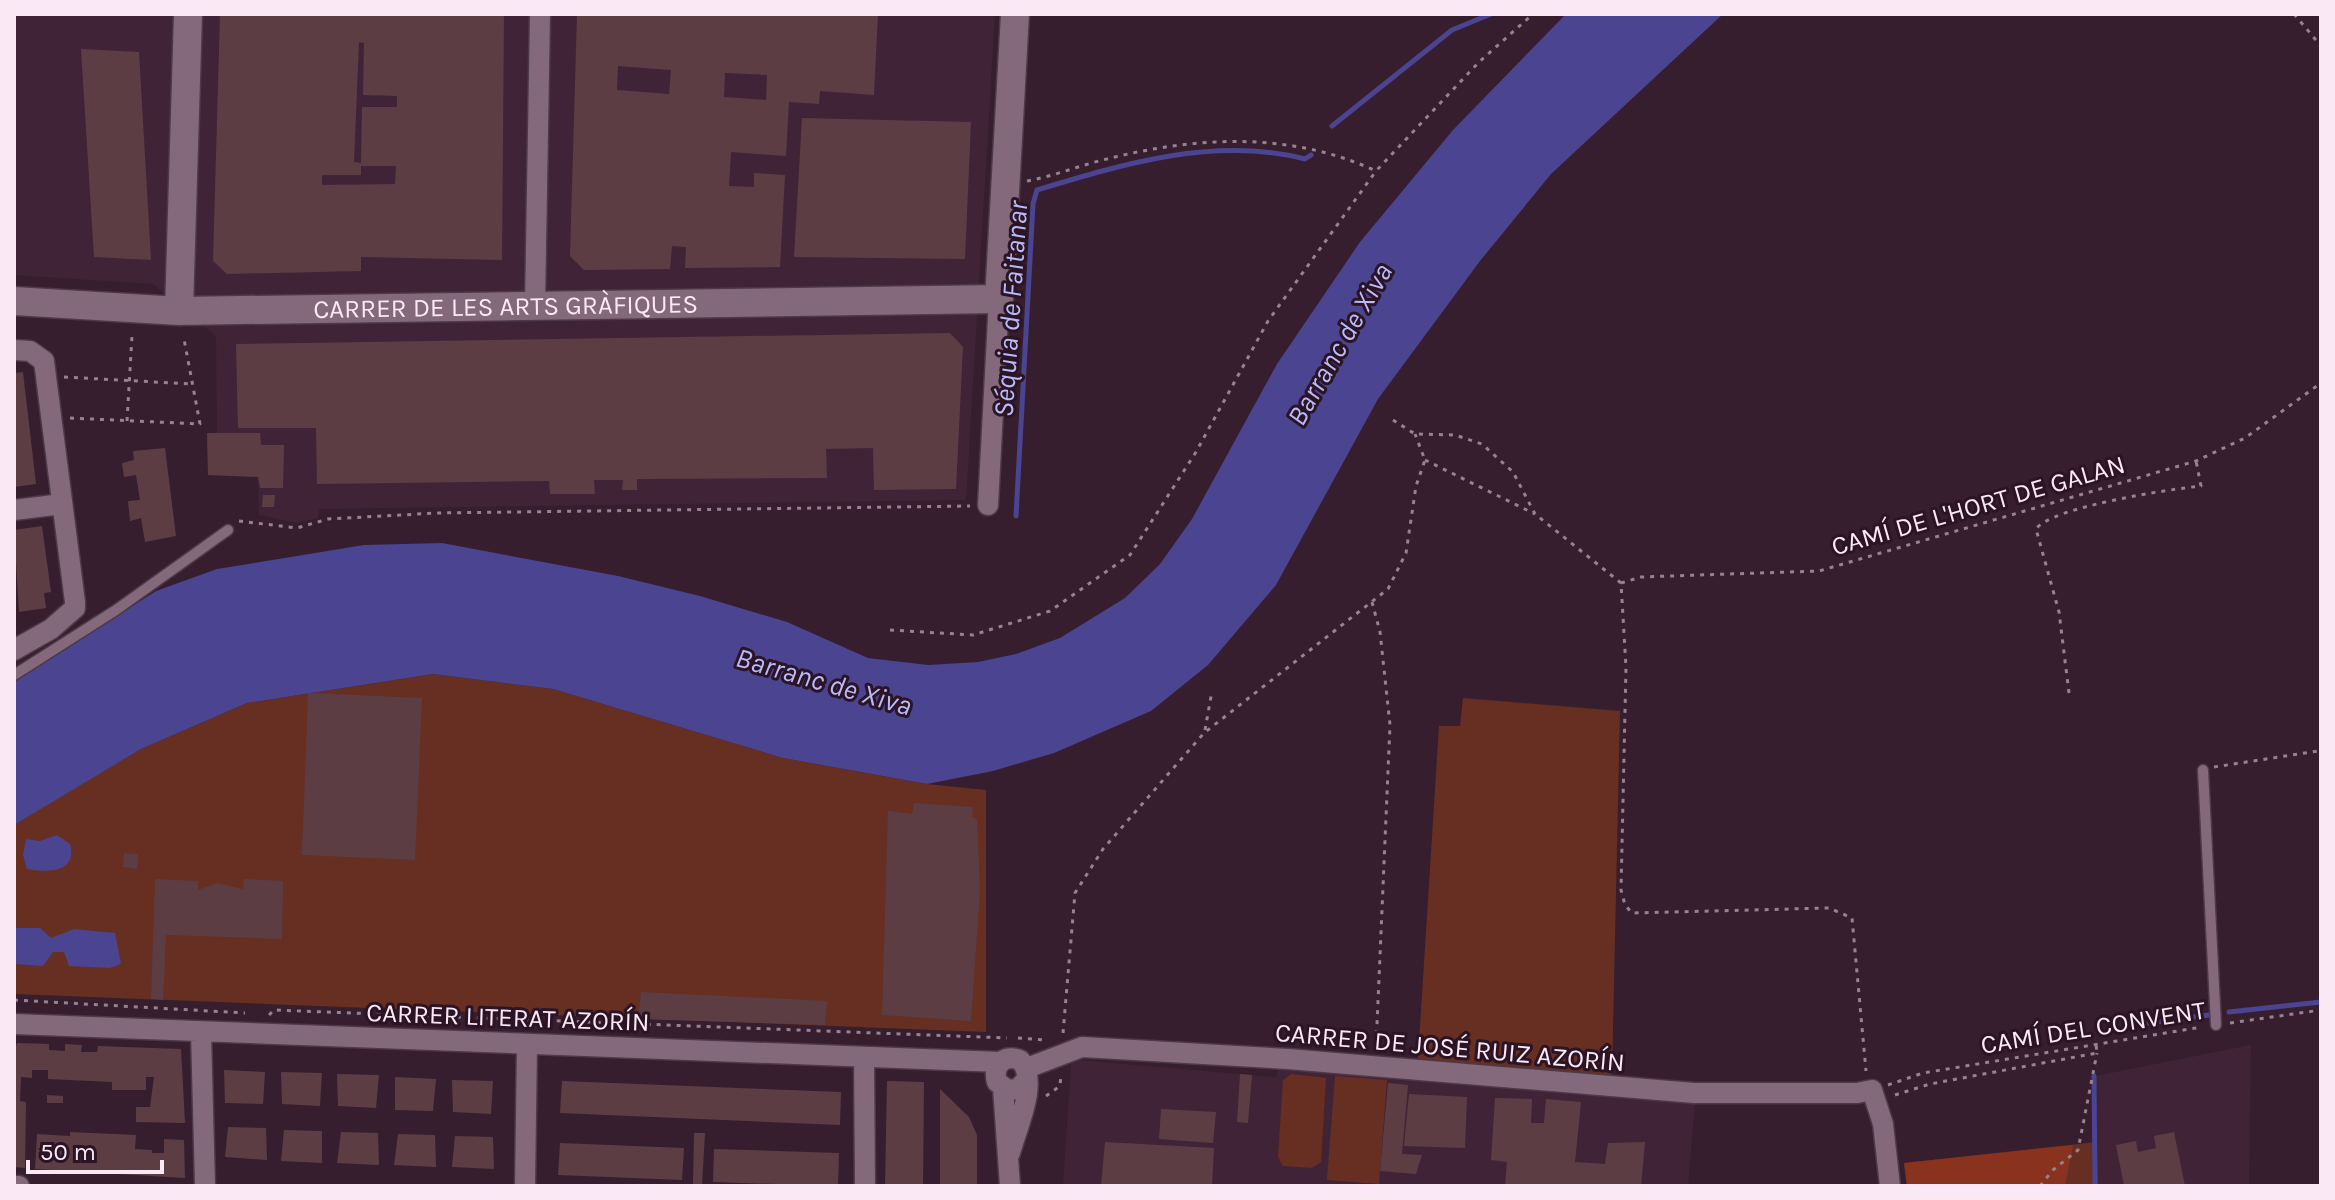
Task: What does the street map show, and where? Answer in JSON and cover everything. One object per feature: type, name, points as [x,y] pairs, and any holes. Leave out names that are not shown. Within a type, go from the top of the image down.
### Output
[{"type":"street","points":[[181,325],[188,14]]},
{"type":"street","points":[[535,306],[540,14]]},
{"type":"street","points":[[988,505],[1015,14]]},
{"type":"street","name":"CARRER DE LES ARTS GRÀFIQUES","points":[[14,301],[181,325],[535,306],[999,299]]},
{"type":"street","points":[[14,350],[39,355],[44,361],[75,602],[71,613],[51,629],[14,650]]},
{"type":"street","points":[[14,510],[62,504]]},
{"type":"street","name":"CARRER LITERAT AZORÍN","points":[[14,1024],[1000,1062]]},
{"type":"street","points":[[201,1032],[205,1186]]},
{"type":"street","points":[[525,1186],[527,1044]]},
{"type":"street","name":"CARRER DE JOSÉ RUIZ AZORÍN","points":[[1027,1073],[1061,1054],[1082,1047],[1694,1093],[1880,1094]]},
{"type":"street","points":[[864,1058],[865,1186]]},
{"type":"street","points":[[1010,1186],[1003,1088],[995,1077],[1000,1062],[1015,1058],[1027,1073]]},
{"type":"street","points":[[1003,1088],[1018,1089],[1027,1073]]},
{"type":"street","points":[[1010,1153],[1027,1073]]},
{"type":"street","points":[[1880,1094],[1890,1186]]},
{"type":"lane","points":[[14,675],[116,610],[228,530]]},
{"type":"lane","points":[[2203,770],[2216,1025]]},
{"type":"path","points":[[890,630],[973,635],[999,627],[1050,611],[1130,555],[1196,452],[1268,321],[1376,171],[1479,62],[1533,14]]},
{"type":"path","points":[[2294,14],[2321,46]]},
{"type":"path","points":[[1005,182],[1031,180],[1146,150],[1221,141],[1277,141],[1352,159],[1376,171]]},
{"type":"path","points":[[51,417],[200,424],[181,325]]},
{"type":"path","points":[[127,421],[132,336]]},
{"type":"path","points":[[57,377],[192,384]]},
{"type":"path","name":"CAMÍ DE L'HORT DE GALAN","points":[[1621,583],[1641,577],[1819,571],[2196,461],[2245,438],[2321,383]]},
{"type":"path","points":[[1393,420],[1415,434],[1455,435],[1482,444],[1513,472],[1535,514]]},
{"type":"path","points":[[1061,1054],[1075,893],[1103,849],[1204,733],[1388,589],[1406,553],[1416,486],[1425,460],[1415,434]]},
{"type":"path","points":[[1425,460],[1535,514],[1621,583],[1626,667],[1621,890],[1625,905],[1632,913],[1829,908],[1852,918],[1866,1078],[1880,1094],[2097,1053]]},
{"type":"path","points":[[2069,693],[2059,612],[2036,529],[2040,522],[2082,508],[2201,486],[2196,461]]},
{"type":"path","points":[[228,530],[236,520],[297,528],[328,519],[437,513],[988,505]]},
{"type":"path","points":[[1372,602],[1380,632],[1390,725],[1375,1067]]},
{"type":"path","points":[[1204,733],[1212,691]]},
{"type":"path","points":[[2203,770],[2230,763],[2318,751]]},
{"type":"path","points":[[14,1000],[242,1010],[249,1018]]},
{"type":"path","points":[[258,1018],[267,1018],[274,1010],[978,1037]]},
{"type":"path","name":"CAMÍ DEL CONVENT","points":[[1880,1094],[1923,1073],[2096,1043],[2321,1010]]},
{"type":"path","points":[[2040,1186],[2053,1170],[2078,1150],[2097,1053],[2096,1043]]},
{"type":"shaded area","points":[[14,14],[995,14],[966,500],[319,509],[318,518],[297,523],[259,515],[258,477],[208,475],[207,433],[217,433],[216,336],[153,284],[14,275]]},
{"type":"shaded area","points":[[433,674],[553,689],[783,758],[927,784],[986,790],[986,1032],[14,994],[14,825],[141,749],[247,703]]},
{"type":"shaded area","points":[[1463,698],[1620,711],[1612,1075],[1602,1074],[1597,1080],[1432,1066],[1418,1058],[1439,726],[1460,726]]},
{"type":"shaded area","points":[[2251,1045],[2249,1186],[2098,1186],[2096,1076]]},
{"type":"shaded area","points":[[1076,1060],[1276,1077],[1279,1068],[1695,1103],[1688,1186],[1063,1186],[1071,1064]]},
{"type":"shaded area","points":[[1291,1074],[1326,1078],[1321,1162],[1312,1168],[1283,1166],[1278,1157],[1283,1080]]},
{"type":"shaded area","points":[[1335,1076],[1387,1080],[1379,1184],[1327,1180]]},
{"type":"shaded area","points":[[2097,1142],[2098,1186],[1907,1186],[1904,1163]]},
{"type":"shaded area","points":[[2073,1145],[2065,1186],[1907,1186],[1904,1163]]},
{"type":"water","name":"Barranc de Xiva","points":[[1566,14],[1723,14],[1551,174],[1480,261],[1378,399],[1276,585],[1208,665],[1151,711],[1054,753],[993,771],[927,784],[783,758],[553,689],[433,674],[247,703],[141,749],[14,825],[14,682],[156,591],[217,569],[364,545],[442,543],[618,576],[700,596],[787,622],[868,658],[928,665],[978,662],[1016,654],[1060,638],[1125,598],[1160,564],[1192,519],[1277,364],[1360,242],[1453,130]]},
{"type":"water","points":[[57,835],[70,844],[71,854],[65,866],[43,871],[27,869],[23,855],[26,839],[40,841]]},
{"type":"water","points":[[14,928],[40,928],[51,938],[74,929],[115,933],[121,964],[110,968],[69,966],[64,952],[53,952],[43,966],[14,964]]},
{"type":"building","points":[[220,14],[504,14],[502,260],[361,257],[361,271],[227,274],[213,261]],"holes":[[[359,42],[364,43],[363,95],[397,96],[397,107],[362,107],[361,163],[354,162]],[[361,166],[396,166],[395,184],[322,185],[322,175],[361,175]]]},
{"type":"building","points":[[577,14],[878,14],[874,95],[820,91],[819,104],[789,102],[786,156],[731,152],[729,186],[754,187],[754,173],[785,175],[780,267],[685,268],[686,247],[672,246],[670,269],[584,270],[570,256]],"holes":[[[618,66],[671,70],[669,94],[617,90]],[[725,73],[767,75],[766,100],[724,97]]]},
{"type":"building","points":[[81,49],[139,52],[151,260],[94,257]]},
{"type":"building","points":[[802,118],[971,122],[965,259],[794,257]]},
{"type":"building","points":[[950,333],[963,347],[956,489],[874,490],[873,448],[826,449],[827,478],[637,479],[637,490],[622,490],[623,480],[594,480],[595,494],[550,494],[549,481],[317,484],[316,428],[238,428],[236,344]]},
{"type":"building","points":[[23,372],[36,484],[14,487],[14,373]]},
{"type":"building","points":[[207,433],[260,433],[261,445],[284,445],[283,488],[260,488],[258,477],[208,475]]},
{"type":"building","points":[[165,448],[176,536],[145,542],[141,518],[130,521],[128,501],[140,500],[136,475],[124,477],[122,463],[134,460],[133,451]]},
{"type":"building","points":[[263,495],[275,495],[274,507],[262,507]]},
{"type":"building","points":[[42,526],[51,592],[44,593],[46,608],[19,612],[14,530]]},
{"type":"building","points":[[308,693],[422,698],[415,860],[302,855]]},
{"type":"building","points":[[914,803],[973,807],[972,817],[977,819],[980,890],[971,1021],[882,1015],[888,811],[912,814]]},
{"type":"building","points":[[124,853],[138,854],[137,869],[123,867]]},
{"type":"building","points":[[155,879],[198,881],[198,890],[217,883],[243,889],[244,879],[283,881],[282,939],[166,935],[163,1000],[151,999]]},
{"type":"building","points":[[641,992],[827,1001],[825,1025],[638,1019]]},
{"type":"building","points":[[17,1043],[49,1044],[49,1050],[65,1051],[65,1044],[82,1045],[81,1052],[97,1052],[98,1046],[181,1049],[185,1123],[136,1122],[136,1107],[150,1107],[154,1077],[146,1077],[146,1090],[112,1090],[112,1082],[48,1079],[48,1070],[32,1070],[32,1078],[21,1077],[20,1101],[26,1102],[25,1168],[14,1167],[14,1053]]},
{"type":"building","points":[[224,1070],[265,1072],[263,1104],[225,1103]]},
{"type":"building","points":[[281,1072],[322,1073],[320,1106],[282,1104]]},
{"type":"building","points":[[337,1074],[379,1075],[376,1108],[338,1106]]},
{"type":"building","points":[[1240,1074],[1252,1075],[1248,1123],[1237,1122]]},
{"type":"building","points":[[395,1077],[436,1079],[433,1111],[395,1110]]},
{"type":"building","points":[[452,1080],[493,1081],[491,1114],[453,1112]]},
{"type":"building","points":[[562,1081],[841,1092],[840,1125],[560,1113]]},
{"type":"building","points":[[887,1081],[924,1082],[923,1186],[885,1186]]},
{"type":"building","points":[[1388,1083],[1408,1085],[1402,1154],[1422,1155],[1416,1174],[1380,1171]]},
{"type":"building","points":[[940,1089],[969,1117],[977,1135],[977,1186],[940,1186]]},
{"type":"building","points":[[1409,1094],[1467,1097],[1465,1148],[1404,1146]]},
{"type":"building","points":[[47,1095],[63,1096],[63,1103],[47,1103]]},
{"type":"building","points":[[1495,1098],[1532,1099],[1531,1123],[1544,1123],[1546,1099],[1581,1102],[1575,1162],[1605,1164],[1608,1143],[1645,1142],[1641,1186],[1505,1186],[1507,1162],[1491,1160]]},
{"type":"building","points":[[1161,1109],[1216,1112],[1213,1143],[1159,1139]]},
{"type":"building","points":[[228,1127],[266,1128],[267,1160],[225,1157]]},
{"type":"building","points":[[284,1130],[322,1131],[322,1163],[281,1161]]},
{"type":"building","points":[[70,1132],[136,1135],[135,1149],[152,1150],[152,1153],[164,1153],[164,1139],[184,1140],[185,1178],[35,1169],[37,1134],[70,1136]]},
{"type":"building","points":[[341,1132],[378,1133],[379,1165],[337,1163]]},
{"type":"building","points":[[2174,1132],[2185,1186],[2124,1186],[2116,1145],[2136,1141],[2138,1152],[2156,1148],[2154,1136]]},
{"type":"building","points":[[694,1133],[705,1133],[702,1185],[693,1184]]},
{"type":"building","points":[[398,1134],[435,1135],[436,1167],[394,1165]]},
{"type":"building","points":[[455,1136],[493,1137],[494,1169],[452,1167]]},
{"type":"building","points":[[1105,1142],[1214,1148],[1212,1186],[1101,1186]]},
{"type":"building","points":[[560,1143],[684,1148],[682,1180],[558,1175]]},
{"type":"building","points":[[714,1149],[839,1153],[838,1186],[713,1182]]},
{"type":"waterway","name":"Séquia de Faitanar","points":[[1332,126],[1452,30],[1491,14]]},
{"type":"waterway","name":"Séquia de Faitanar","points":[[1016,516],[1033,204],[1037,190],[1170,156],[1237,150],[1305,159],[1311,155]]},
{"type":"waterway","points":[[2229,1012],[2321,1002]]},
{"type":"waterway","points":[[2134,1025],[2209,1015]]},
{"type":"waterway","points":[[2094,1076],[2095,1186]]}]
